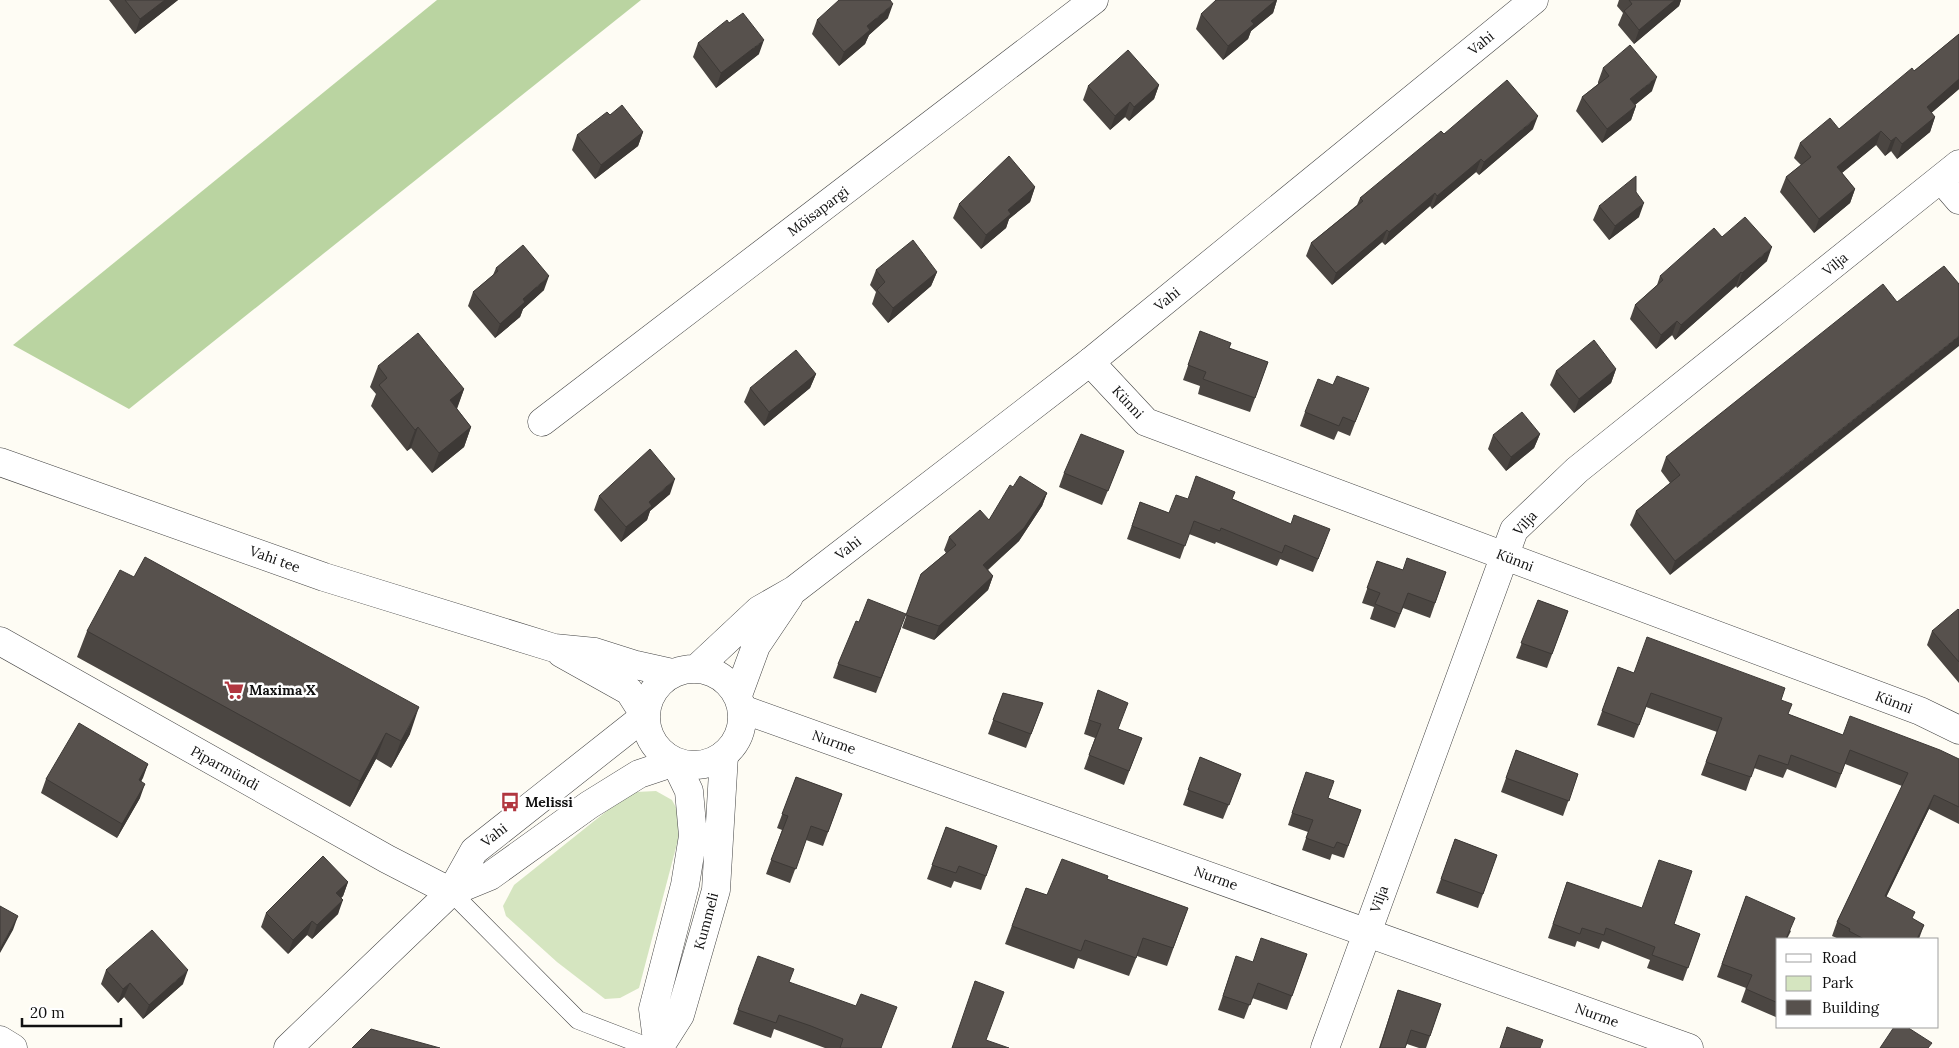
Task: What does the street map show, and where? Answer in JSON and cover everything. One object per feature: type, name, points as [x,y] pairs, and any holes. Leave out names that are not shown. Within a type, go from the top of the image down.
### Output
[{"type":"street","name":"Mõisapargi","points":[[542,422],[1094,0]]},
{"type":"street","name":"Vahi","points":[[684,670],[759,610],[794,590],[1090,362],[1534,0]]},
{"type":"street","points":[[1950,171],[1959,200]]},
{"type":"street","name":"Vilja","points":[[1325,1048],[1514,530],[1577,470],[1950,171]]},
{"type":"street","name":"Künni","points":[[1090,362],[1146,422],[1920,711],[1959,730]]},
{"type":"street","name":"Vahi tee","points":[[0,462],[324,577],[554,648],[594,652],[636,665],[684,670]]},
{"type":"street","name":"Vahi","points":[[740,702],[756,646],[794,590]]},
{"type":"street","name":"Piparmündi","points":[[0,641],[387,859],[451,892]]},
{"type":"street","name":"Vahi tee","points":[[554,648],[629,690],[645,716]]},
{"type":"street","points":[[684,670],[712,672],[730,684],[740,702],[742,727],[735,743],[724,755],[699,765],[675,762],[663,754],[653,743],[647,730],[645,716],[652,692],[661,681],[684,670]]},
{"type":"street","name":"Nurme","points":[[740,702],[1689,1048]]},
{"type":"street","name":"Vahi","points":[[288,1048],[451,892],[474,851],[645,716]]},
{"type":"street","name":"Kummeli","points":[[658,1048],[680,1015],[716,890],[724,755]]},
{"type":"street","name":"Vahi","points":[[451,892],[490,876],[588,805],[639,774],[675,762]]},
{"type":"street","name":"Kummeli","points":[[658,1048],[653,1009],[685,885],[693,836],[689,791],[675,762]]},
{"type":"street","points":[[0,1040],[13,1048]]},
{"type":"lane","points":[[451,892],[578,1020],[651,1048]]},
{"type":"green space","points":[[437,0],[641,0],[129,409],[13,345]]},
{"type":"green space","points":[[656,791],[672,800],[683,821],[639,988],[620,998],[605,999],[557,962],[506,916],[503,906],[514,885],[608,810],[636,792]]},
{"type":"building","points":[[125,0],[165,0],[140,19]]},
{"type":"building","points":[[839,0],[890,0],[893,4],[867,26],[870,30],[844,52],[817,20]]},
{"type":"building","points":[[1216,0],[1276,0],[1251,21],[1254,24],[1228,46],[1201,14]]},
{"type":"building","points":[[1629,0],[1675,0],[1639,30],[1624,11],[1632,4]]},
{"type":"building","points":[[743,13],[764,40],[721,73],[698,43],[727,20],[729,23]]},
{"type":"building","points":[[1959,34],[1959,79],[1927,107],[1935,117],[1902,144],[1896,137],[1891,141],[1881,131],[1837,167],[1855,189],[1819,219],[1786,177],[1811,157],[1800,143],[1830,118],[1839,129],[1912,68],[1914,71]]},
{"type":"building","points":[[1630,45],[1657,77],[1630,99],[1636,106],[1607,129],[1582,97],[1609,76],[1603,68]]},
{"type":"building","points":[[1128,50],[1159,85],[1134,107],[1130,102],[1115,116],[1088,86]]},
{"type":"building","points":[[1507,80],[1538,116],[1484,162],[1481,159],[1437,196],[1435,193],[1336,273],[1311,243],[1363,201],[1360,198],[1441,131],[1444,134]]},
{"type":"building","points":[[622,105],[643,132],[601,165],[577,135],[607,112],[610,115]]},
{"type":"building","points":[[1009,156],[1035,187],[1008,210],[1011,214],[986,235],[959,204]]},
{"type":"building","points":[[1636,176],[1636,192],[1644,203],[1615,226],[1599,206]]},
{"type":"building","points":[[1745,217],[1772,247],[1681,325],[1677,321],[1661,335],[1635,305],[1663,280],[1660,276],[1714,228],[1722,237]]},
{"type":"building","points":[[913,240],[937,272],[893,308],[877,290],[885,282],[876,270]]},
{"type":"building","points":[[523,245],[549,276],[523,299],[525,302],[500,324],[473,292],[498,271],[496,268]]},
{"type":"building","points":[[1944,266],[1959,284],[1959,336],[1675,561],[1636,511],[1680,475],[1666,457],[1883,284],[1897,302]]},
{"type":"building","points":[[1200,331],[1231,343],[1229,348],[1268,362],[1255,398],[1203,379],[1206,372],[1188,365]]},
{"type":"building","points":[[418,333],[464,389],[450,400],[471,427],[439,453],[418,427],[415,430],[379,385],[387,378],[378,366]]},
{"type":"building","points":[[1594,340],[1616,369],[1579,399],[1556,371]]},
{"type":"building","points":[[796,350],[816,374],[769,412],[750,388]]},
{"type":"building","points":[[1337,376],[1369,388],[1355,422],[1343,417],[1339,426],[1305,412],[1318,379],[1333,385]]},
{"type":"building","points":[[1522,412],[1540,434],[1511,457],[1493,435]]},
{"type":"building","points":[[1081,434],[1124,451],[1108,491],[1064,473]]},
{"type":"building","points":[[650,449],[675,479],[649,502],[652,506],[626,527],[599,496]]},
{"type":"building","points":[[1020,476],[1047,493],[1024,528],[983,565],[993,576],[939,626],[906,615],[921,574],[956,545],[949,537],[980,510],[989,520],[1010,485],[1013,487]]},
{"type":"building","points":[[1196,476],[1235,492],[1232,499],[1291,524],[1294,515],[1330,529],[1318,559],[1285,545],[1282,553],[1221,528],[1220,531],[1194,521],[1185,546],[1132,526],[1140,502],[1169,513],[1176,495],[1188,499]]},
{"type":"building","name":"Maxima X","points":[[145,557],[419,707],[401,741],[386,733],[360,781],[87,631],[120,570],[134,577]]},
{"type":"building","points":[[1407,558],[1446,572],[1435,603],[1408,593],[1400,614],[1375,604],[1380,593],[1367,588],[1377,561],[1403,570]]},
{"type":"building","points":[[868,599],[906,614],[881,678],[838,664],[856,621],[859,622]]},
{"type":"building","points":[[1538,600],[1568,611],[1552,654],[1521,643]]},
{"type":"building","points":[[1959,610],[1959,662],[1932,631]]},
{"type":"building","points":[[1647,637],[1785,688],[1781,700],[1792,704],[1788,714],[1843,735],[1850,716],[1959,759],[1959,807],[1934,795],[1885,896],[1915,912],[1912,918],[1924,925],[1918,938],[1862,938],[1837,922],[1908,773],[1850,750],[1841,774],[1791,755],[1788,765],[1759,755],[1751,777],[1706,762],[1722,718],[1651,693],[1639,725],[1602,711],[1618,667],[1634,673]]},
{"type":"building","points":[[1098,690],[1128,703],[1118,729],[1142,738],[1129,771],[1089,755],[1101,724],[1089,720]]},
{"type":"building","points":[[1003,693],[1043,703],[1031,734],[993,720]]},
{"type":"building","points":[[79,723],[148,764],[139,780],[145,784],[122,824],[46,779]]},
{"type":"building","points":[[1516,750],[1578,774],[1569,801],[1506,778]]},
{"type":"building","points":[[1200,757],[1241,774],[1229,805],[1188,790]]},
{"type":"building","points":[[1306,772],[1334,781],[1328,798],[1361,810],[1348,846],[1337,842],[1334,848],[1306,838],[1313,820],[1292,813]]},
{"type":"building","points":[[796,777],[842,794],[828,832],[811,826],[796,869],[771,860],[788,816],[782,814]]},
{"type":"building","points":[[946,827],[997,846],[986,876],[959,866],[956,873],[932,865]]},
{"type":"building","points":[[1455,839],[1497,855],[1483,894],[1441,879]]},
{"type":"building","points":[[323,856],[348,882],[336,893],[343,900],[317,925],[312,921],[293,940],[266,913]]},
{"type":"building","points":[[1062,859],[1108,876],[1107,879],[1188,908],[1173,948],[1143,938],[1136,958],[1085,940],[1081,951],[1012,926],[1026,888],[1047,895]]},
{"type":"building","points":[[1659,860],[1692,871],[1674,924],[1700,934],[1688,968],[1652,955],[1655,947],[1606,928],[1604,935],[1582,928],[1580,934],[1553,924],[1567,882],[1642,908]]},
{"type":"building","points":[[1746,896],[1795,918],[1786,938],[1776,938],[1776,1002],[1746,989],[1752,975],[1722,964]]},
{"type":"building","points":[[0,906],[18,916],[0,949]]},
{"type":"building","points":[[152,930],[188,970],[149,1005],[130,983],[123,989],[106,970]]},
{"type":"building","points":[[1261,938],[1307,954],[1292,996],[1258,983],[1250,1005],[1223,996],[1236,956],[1253,962]]},
{"type":"building","points":[[758,956],[794,969],[789,982],[856,1006],[861,994],[897,1007],[881,1048],[840,1048],[843,1039],[811,1026],[779,1015],[776,1023],[738,1010]]},
{"type":"building","points":[[975,981],[1004,992],[986,1040],[1009,1048],[952,1048]]},
{"type":"building","points":[[1398,990],[1441,1004],[1430,1036],[1411,1030],[1405,1048],[1380,1048]]},
{"type":"building","points":[[1507,1027],[1543,1040],[1540,1048],[1500,1048]]},
{"type":"building","points":[[1893,1028],[1909,1028],[1932,1043],[1928,1048],[1880,1048]]},
{"type":"building","points":[[371,1029],[440,1048],[352,1048]]},
{"type":"place","name":"Maxima X","points":[[234,690]]},
{"type":"place","name":"Melissi","points":[[510,802]]}]
